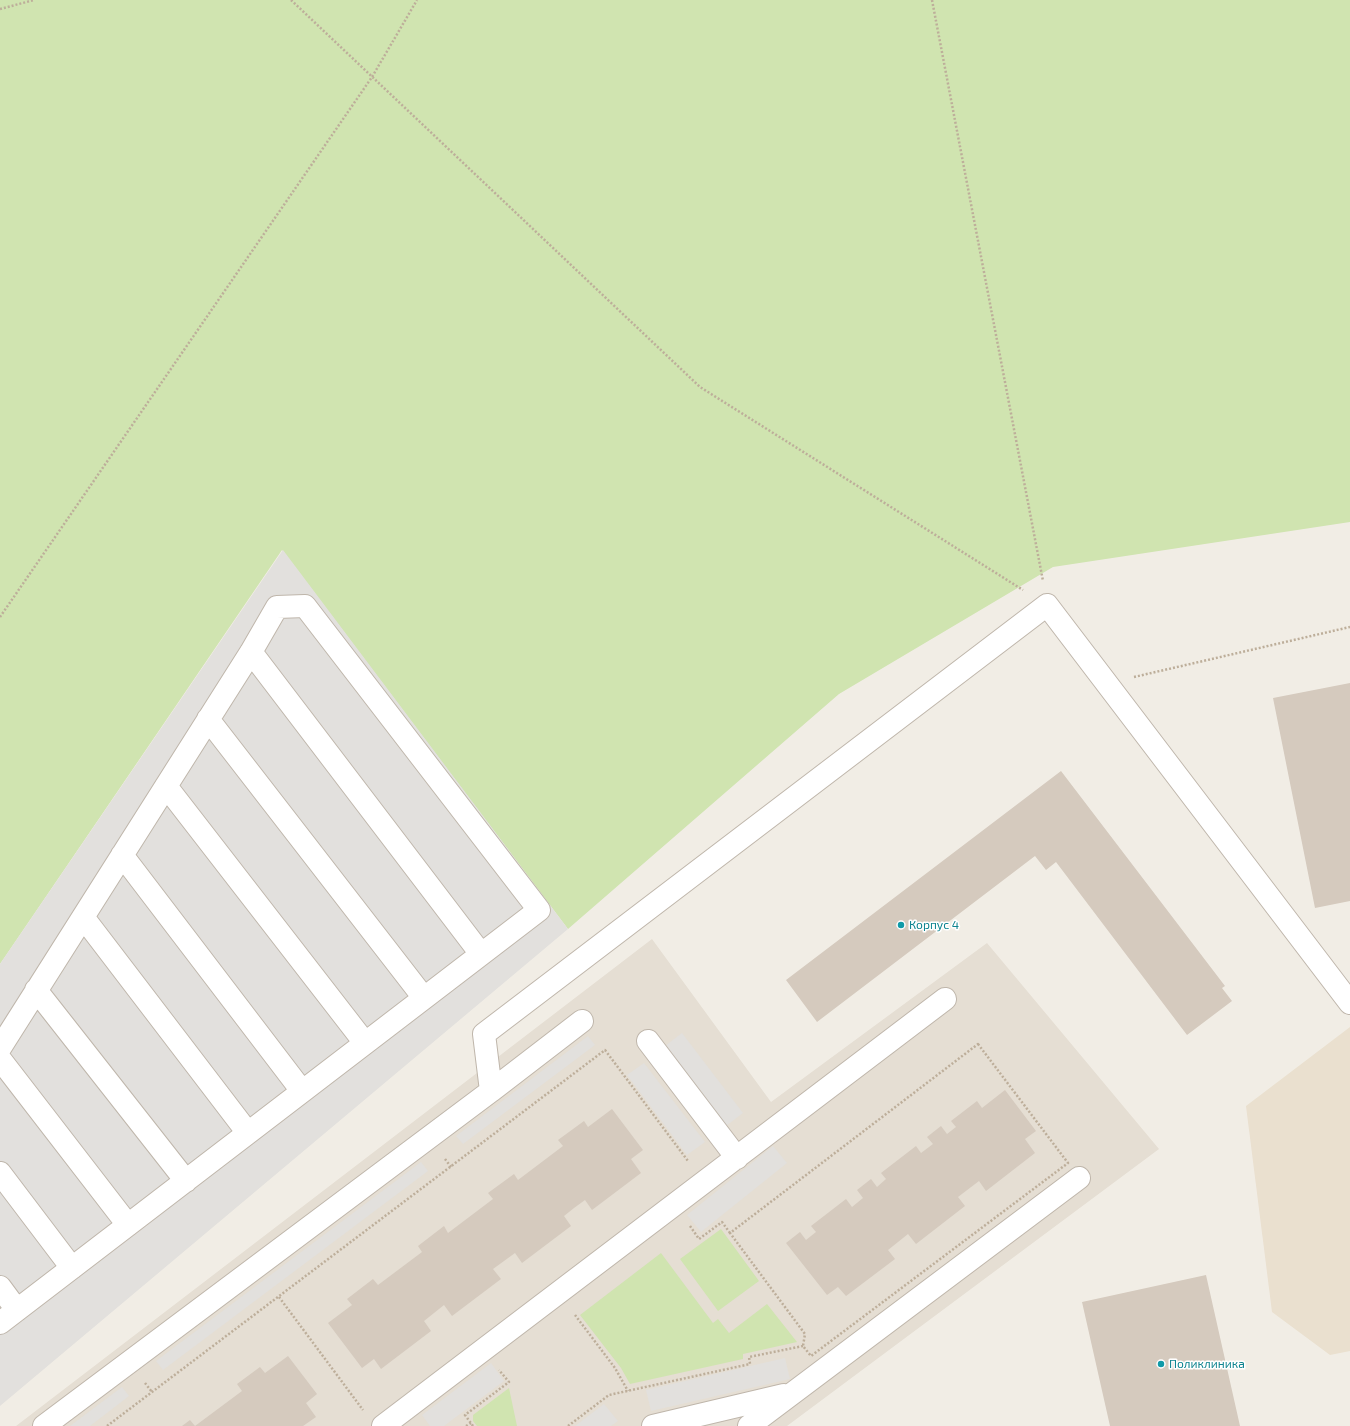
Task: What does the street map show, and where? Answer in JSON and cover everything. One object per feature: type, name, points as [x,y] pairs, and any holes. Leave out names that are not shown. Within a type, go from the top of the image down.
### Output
[{"type":"lane","points":[[491,1091],[484,1034],[1047,605],[1350,1003]]},
{"type":"lane","points":[[0,1048],[251,652],[277,608],[305,606],[540,910],[0,1323]]},
{"type":"lane","points":[[251,652],[481,954]]},
{"type":"lane","points":[[208,719],[424,998]]},
{"type":"lane","points":[[166,786],[365,1043]]},
{"type":"lane","points":[[122,855],[302,1091]]},
{"type":"lane","points":[[83,917],[248,1133]]},
{"type":"lane","points":[[36,990],[186,1181]]},
{"type":"lane","points":[[383,1426],[945,999]]},
{"type":"lane","points":[[44,1426],[582,1021]]},
{"type":"lane","points":[[648,1041],[737,1158]]},
{"type":"lane","points":[[0,1059],[128,1225]]},
{"type":"lane","points":[[0,1173],[72,1268]]},
{"type":"lane","points":[[750,1426],[1079,1178]]},
{"type":"lane","points":[[0,1287],[17,1310]]},
{"type":"lane","points":[[653,1426],[793,1393]]},
{"type":"path","points":[[0,9],[34,0]]},
{"type":"path","points":[[291,0],[700,387],[1047,605]]},
{"type":"path","points":[[0,617],[372,76],[417,0]]},
{"type":"path","points":[[932,0],[1047,605]]},
{"type":"path","points":[[1107,683],[1350,627]]},
{"type":"path","points":[[978,1044],[1068,1164],[811,1356],[803,1346],[805,1334],[730,1233],[978,1044]]},
{"type":"path","points":[[107,1426],[605,1050],[690,1164]]},
{"type":"path","points":[[558,1293],[615,1368],[628,1392]]},
{"type":"path","points":[[279,1297],[363,1411]]},
{"type":"path","points":[[568,1426],[609,1395],[750,1364],[748,1357],[803,1346]]},
{"type":"path","points":[[466,1426],[471,1423]]},
{"type":"shaded area","points":[[283,550],[568,929],[0,1406],[0,964]]},
{"type":"shaded area","points":[[652,939],[771,1102],[987,943],[1159,1149],[787,1426],[16,1426]]},
{"type":"shaded area","points":[[1350,1027],[1350,1351],[1330,1355],[1272,1312],[1246,1106]]},
{"type":"shaded area","points":[[682,1033],[743,1113],[726,1126],[665,1046]]},
{"type":"shaded area","points":[[588,1036],[595,1045],[463,1144],[456,1136]]},
{"type":"shaded area","points":[[644,1063],[705,1142],[687,1155],[627,1075]]},
{"type":"shaded area","points":[[773,1146],[787,1163],[701,1232],[687,1215]]},
{"type":"shaded area","points":[[421,1162],[428,1171],[163,1370],[156,1361]]},
{"type":"shaded area","points":[[785,1358],[790,1379],[651,1411],[646,1390]]},
{"type":"shaded area","points":[[491,1363],[504,1381],[444,1426],[430,1426],[422,1415]]},
{"type":"shaded area","points":[[122,1387],[129,1396],[90,1426],[70,1426]]},
{"type":"shaded area","points":[[604,1404],[618,1421],[611,1426],[575,1426]]},
{"type":"green space","points":[[0,0],[1350,0],[1350,522],[1053,567],[839,694],[568,929],[282,550],[0,964]]},
{"type":"green space","points":[[721,1229],[759,1281],[718,1311],[680,1259]]},
{"type":"green space","points":[[661,1253],[713,1323],[718,1319],[729,1333],[767,1304],[797,1342],[743,1354],[743,1359],[630,1384],[621,1368],[580,1315]]},
{"type":"green space","points":[[509,1388],[517,1426],[477,1426],[473,1421],[473,1415]]},
{"type":"building","points":[[1350,683],[1350,901],[1315,908],[1273,698]]},
{"type":"building","name":"Корпус 4","points":[[1061,771],[1225,986],[1222,988],[1232,1001],[1187,1035],[1056,862],[1046,870],[1035,856],[817,1022],[786,980]]},
{"type":"building","points":[[1005,1090],[1036,1131],[1025,1139],[1035,1153],[986,1191],[979,1181],[958,1197],[965,1206],[916,1244],[908,1234],[888,1250],[895,1259],[846,1296],[838,1287],[827,1295],[786,1243],[800,1232],[806,1240],[816,1232],[811,1226],[846,1199],[852,1207],[863,1198],[857,1190],[871,1179],[877,1187],[886,1179],[881,1173],[916,1146],[921,1153],[933,1144],[927,1137],[941,1126],[947,1134],[956,1127],[951,1121],[977,1101],[982,1108]]},
{"type":"building","points":[[612,1109],[643,1150],[631,1159],[641,1173],[592,1210],[585,1200],[574,1208],[564,1216],[571,1226],[522,1263],[515,1253],[493,1269],[501,1279],[452,1316],[444,1305],[424,1321],[431,1331],[381,1369],[374,1359],[362,1368],[328,1323],[352,1305],[347,1299],[373,1279],[378,1285],[422,1252],[418,1246],[444,1226],[448,1233],[493,1199],[488,1193],[514,1174],[518,1180],[563,1146],[558,1140],[584,1121],[588,1127]]},
{"type":"building","name":"Поликлиника","points":[[1206,1275],[1240,1426],[1110,1426],[1082,1302]]},
{"type":"building","points":[[288,1356],[317,1394],[306,1403],[316,1417],[303,1426],[195,1426],[242,1391],[237,1384],[260,1367],[265,1373]]},
{"type":"building","points":[[190,1420],[195,1426],[182,1426]]},
{"type":"place","name":"Корпус 4","points":[[901,925]]},
{"type":"place","name":"Поликлиника","points":[[1161,1364]]}]
